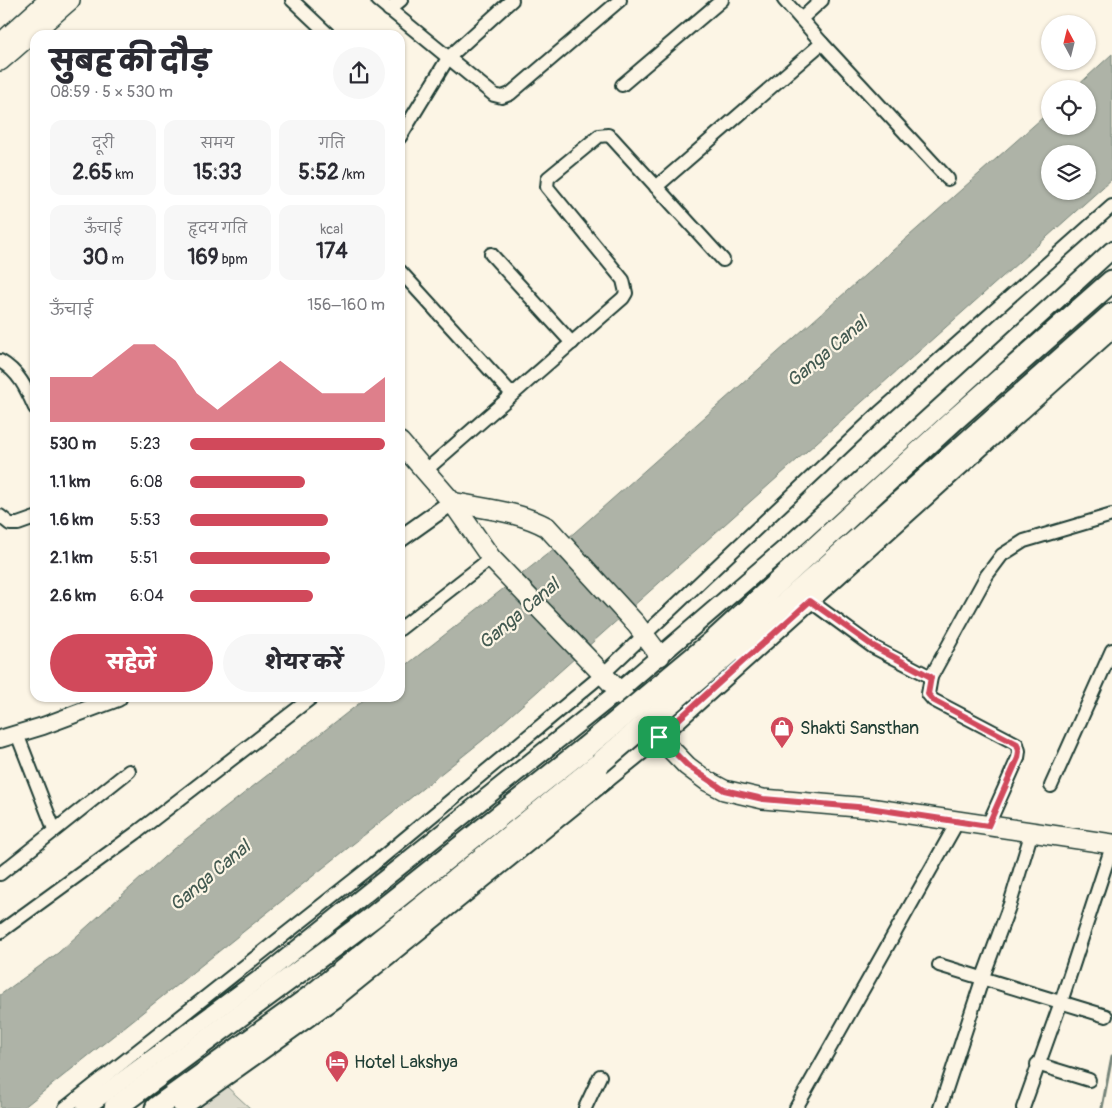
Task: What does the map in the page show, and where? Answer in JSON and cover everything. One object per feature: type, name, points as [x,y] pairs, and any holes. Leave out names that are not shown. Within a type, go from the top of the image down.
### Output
[{"type":"highway","points":[[156,1108],[310,998],[600,763],[953,422],[1112,281]]},
{"type":"highway","points":[[115,1108],[372,917],[585,748],[724,645],[1112,314]]},
{"type":"main road","points":[[35,29],[49,0]]},
{"type":"main road","points":[[35,29],[70,0]]},
{"type":"main road","points":[[0,44],[30,31]]},
{"type":"main road","points":[[0,61],[30,34]]},
{"type":"main road","points":[[405,448],[452,502],[491,558],[508,573],[688,766],[724,790],[763,799],[869,808],[1032,831],[1112,845]]},
{"type":"main road","points":[[452,502],[532,518],[555,534],[660,656]]},
{"type":"street","points":[[292,0],[324,30]]},
{"type":"street","points":[[378,0],[494,94],[502,97],[510,94],[620,0]]},
{"type":"street","points":[[389,10],[401,0]]},
{"type":"street","points":[[405,129],[448,58],[512,0]]},
{"type":"street","points":[[622,85],[722,0]]},
{"type":"street","points":[[784,0],[948,179]]},
{"type":"street","points":[[801,19],[822,0]]},
{"type":"street","points":[[656,187],[822,43]]},
{"type":"street","points":[[426,471],[622,298],[625,286],[623,280],[547,187],[548,178],[603,134],[612,138],[723,260]]},
{"type":"street","points":[[65,1108],[374,864],[640,631],[879,413],[1112,206]]},
{"type":"street","points":[[85,1108],[267,973],[619,691],[798,536],[1112,250]]},
{"type":"street","points":[[491,254],[572,342]]},
{"type":"street","points":[[405,276],[512,394]]},
{"type":"street","points":[[182,1108],[335,999],[659,737],[1112,330]]},
{"type":"street","points":[[0,361],[14,369],[30,398]]},
{"type":"street","points":[[405,535],[452,502]]},
{"type":"street","points":[[988,826],[1018,758],[1017,744],[933,700],[928,694],[931,677],[987,575],[1002,555],[1024,541],[1112,515]]},
{"type":"street","points":[[0,516],[10,524],[18,524],[30,520]]},
{"type":"street","points":[[405,625],[491,558]]},
{"type":"street","points":[[810,601],[873,646],[931,677]]},
{"type":"street","points":[[1051,786],[1112,650]]},
{"type":"street","points":[[0,739],[52,723],[107,702]]},
{"type":"street","points":[[0,932],[136,833],[306,702]]},
{"type":"street","points":[[17,734],[54,829]]},
{"type":"street","points":[[0,874],[129,771]]},
{"type":"street","points":[[796,1108],[958,821]]},
{"type":"street","points":[[940,1108],[983,977],[1010,904],[1032,831]]},
{"type":"street","points":[[1023,1108],[1037,1064],[1061,1002],[1112,845]]},
{"type":"street","points":[[939,965],[1106,1016]]},
{"type":"street","points":[[1037,1064],[1089,1080]]},
{"type":"street","points":[[585,1108],[600,1076]]},
{"type":"shaded area","points":[[226,1086],[250,1108],[194,1108]]},
{"type":"water","name":"Ganga Canal","points":[[1112,54],[1112,179],[1096,193],[1096,145],[1041,145],[1041,200],[1088,200],[483,740],[23,1108],[0,1108],[0,995],[58,953],[173,849],[361,702],[405,702],[405,666],[574,533],[1041,119],[1041,135],[1096,135],[1096,80],[1084,80]]},
{"type":"waterway","points":[[1102,1108],[1112,1056]]},
{"type":"place","name":"Shakti Sansthan","points":[[782,749]]},
{"type":"place","name":"Hotel Lakshya","points":[[337,1083]]},
{"type":"route","points":[[810,601],[845,628],[873,646],[931,677],[928,694],[941,706],[1010,739],[1017,744],[1019,751],[1018,758],[988,826],[869,808],[763,799],[724,790],[707,781],[688,766],[659,737],[810,601]]}]
